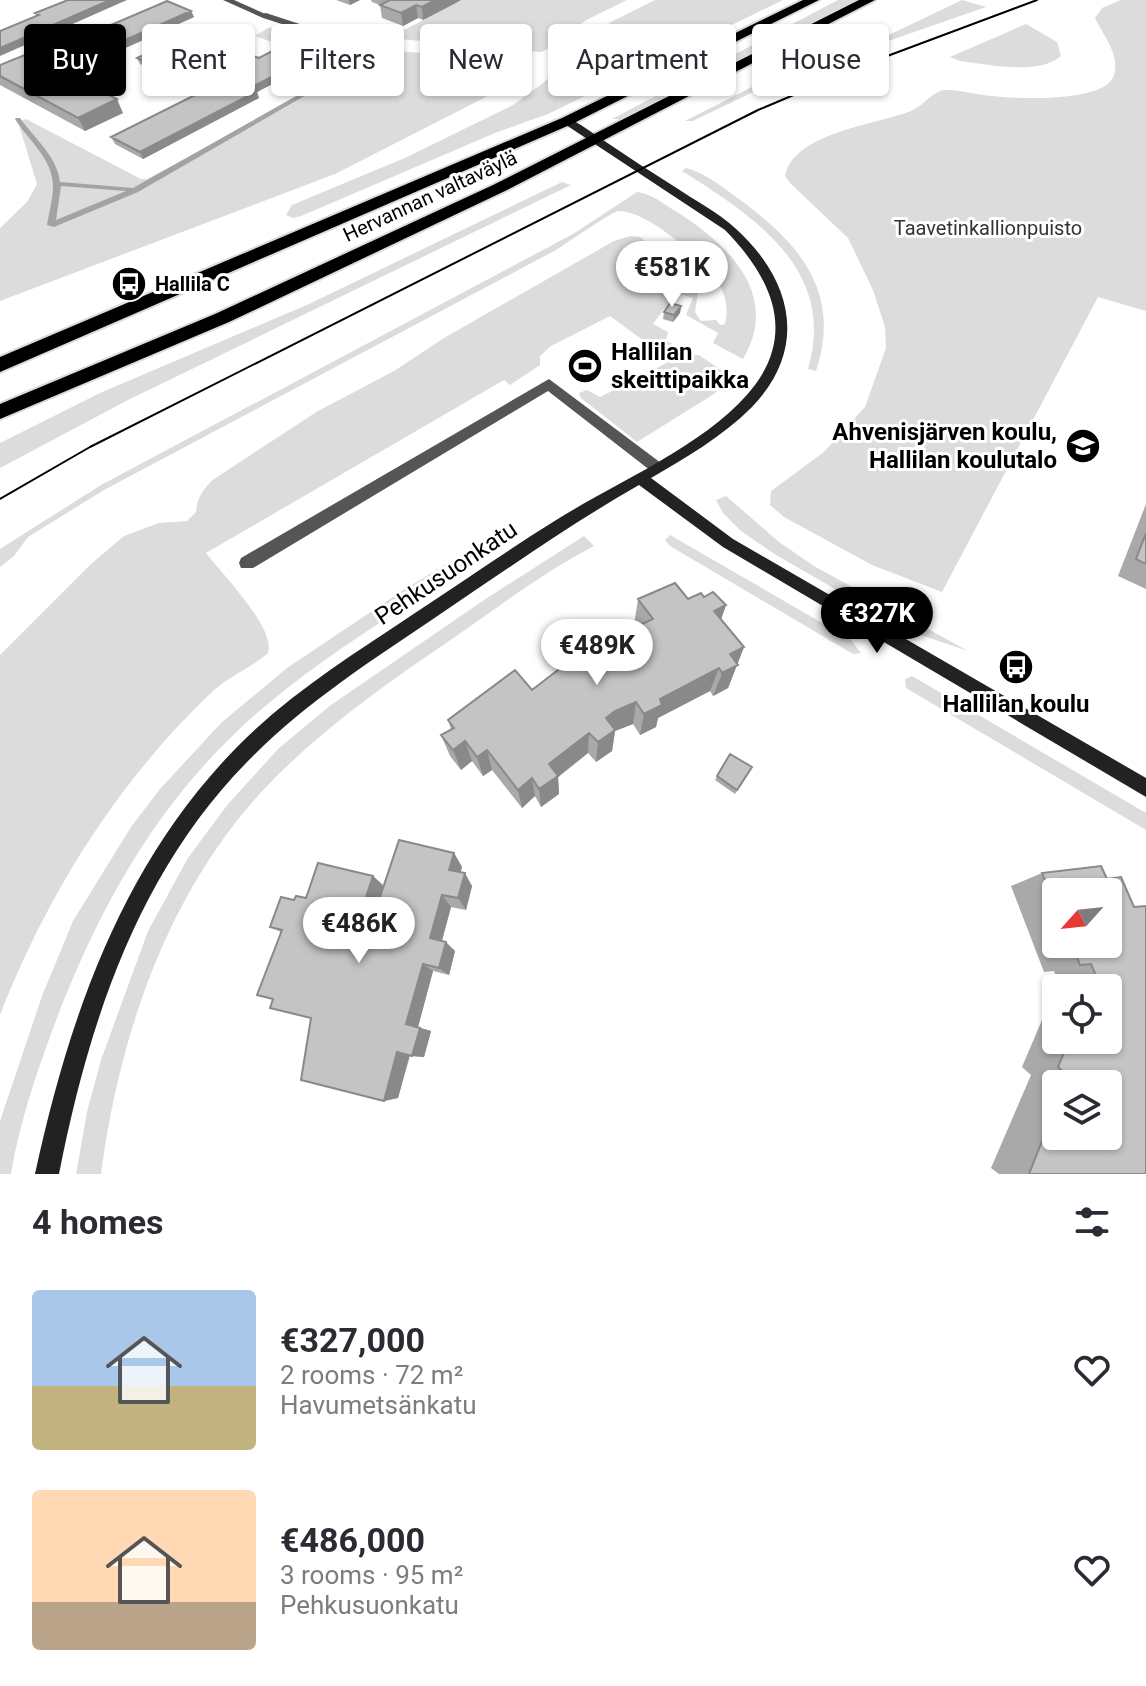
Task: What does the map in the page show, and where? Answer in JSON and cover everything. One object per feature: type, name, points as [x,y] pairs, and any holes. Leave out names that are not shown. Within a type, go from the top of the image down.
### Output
[{"type":"highway","name":"Hervannan valtaväylä","points":[[0,365],[567,121],[813,0]]},
{"type":"highway","name":"Hervannan valtaväylä","points":[[0,412],[222,318],[596,140],[869,0]]},
{"type":"main road","name":"Pehkusuonkatu","points":[[47,1174],[58,1111],[85,1018],[123,924],[167,847],[241,754],[285,713],[328,681],[574,515],[647,472],[742,409],[760,389],[778,352],[782,314],[772,279],[749,246],[729,228],[567,121]]},
{"type":"main road","points":[[647,472],[728,543],[1146,788]]},
{"type":"street","points":[[227,0],[291,24]]},
{"type":"street","points":[[247,563],[549,384],[647,472]]},
{"type":"green space","points":[[461,0],[627,0],[581,24],[548,24],[548,49],[541,52],[532,51],[532,24],[420,24],[420,41],[404,39],[404,30]]},
{"type":"green space","points":[[655,0],[783,0],[734,24],[609,24]]},
{"type":"green space","points":[[838,0],[858,0],[810,24],[792,24]]},
{"type":"green space","points":[[962,0],[986,7],[889,41],[889,35]]},
{"type":"green space","name":"Taavetinkallionpuisto","points":[[1121,0],[1146,0],[1146,311],[1098,297],[942,592],[872,565],[784,517],[770,505],[771,491],[824,452],[865,407],[886,348],[885,327],[873,290],[848,238],[785,176],[792,161],[821,139],[913,110],[943,90],[1039,98],[1095,91],[1114,75],[1115,60],[1095,18],[1102,8]]},
{"type":"green space","points":[[1026,24],[1057,42],[1061,56],[1039,66],[1026,67],[960,61],[950,57]]},
{"type":"green space","points":[[271,28],[271,42],[255,36]]},
{"type":"green space","points":[[752,45],[752,54],[736,62],[736,54]]},
{"type":"green space","points":[[404,52],[420,53],[420,96],[487,96],[335,174],[0,301],[0,228],[27,202],[37,184],[18,122],[26,119],[141,179],[147,179],[302,96],[404,96]]},
{"type":"green space","points":[[548,79],[548,96],[585,96],[301,216],[293,218],[286,215],[292,205],[407,157],[525,96],[532,96],[532,91]]},
{"type":"green space","points":[[752,87],[752,92],[693,121],[685,121],[736,96]]},
{"type":"green space","points":[[656,96],[668,96],[621,119],[612,119]]},
{"type":"green space","points":[[686,168],[714,181],[761,216],[797,252],[810,272],[824,317],[823,343],[816,371],[808,369],[814,334],[811,303],[800,275],[783,250],[762,228],[737,207],[682,171]]},
{"type":"green space","points":[[562,182],[571,185],[128,400],[0,468],[0,443],[100,393],[309,304]]},
{"type":"green space","points":[[637,192],[659,201],[699,227],[732,258],[744,275],[753,294],[756,314],[753,336],[743,359],[713,343],[718,333],[686,315],[693,298],[676,293],[653,324],[668,332],[666,340],[691,355],[699,355],[731,377],[714,394],[637,442],[581,398],[579,393],[587,390],[600,397],[670,360],[610,316],[551,346],[540,356],[540,365],[510,385],[504,380],[206,553],[256,616],[268,642],[268,653],[213,691],[178,726],[116,801],[63,883],[0,1015],[0,655],[91,564],[124,536],[159,523],[187,521],[196,512],[201,494],[214,479],[318,411],[394,371],[444,338],[614,241],[630,236],[640,237],[693,281],[698,292],[695,312],[701,321],[716,320],[720,325],[725,324],[723,293],[704,265],[676,240],[645,219],[618,211],[556,250],[104,490],[28,537],[14,556],[0,567],[0,549],[101,485],[573,234]]},
{"type":"green space","points":[[726,496],[779,542],[814,566],[968,651],[906,630],[776,555],[741,531],[723,513],[716,500]]},
{"type":"green space","points":[[503,529],[505,536],[322,662],[263,708],[226,742],[163,816],[111,899],[89,943],[39,1069],[11,1174],[0,1174],[0,1121],[42,996],[73,921],[131,827],[160,789],[222,722],[287,668],[402,591]]},
{"type":"green space","points":[[670,535],[850,639],[861,653],[853,654],[670,546],[665,540]]},
{"type":"green space","points":[[584,536],[594,546],[522,590],[356,707],[289,764],[233,826],[176,917],[154,966],[121,1069],[101,1174],[76,1174],[87,1112],[101,1060],[148,931],[188,858],[228,804],[279,748],[331,705]]},
{"type":"green space","points":[[912,676],[1146,813],[1146,830],[906,688],[905,679]]},
{"type":"building","points":[[68,0],[110,0],[55,24],[24,24],[24,38],[0,48],[0,31],[39,15],[35,13]]},
{"type":"building","points":[[390,0],[435,0],[401,13],[380,5]]},
{"type":"building","points":[[167,1],[191,11],[162,24],[142,24],[142,33],[126,40],[126,24],[113,24]]},
{"type":"building","points":[[271,52],[271,77],[255,85],[255,57],[259,58]]},
{"type":"building","points":[[24,55],[24,89],[0,76],[0,65]]},
{"type":"building","points":[[37,96],[111,96],[117,99],[78,118]]},
{"type":"building","points":[[193,96],[247,96],[140,152],[111,137]]},
{"type":"building","points":[[670,303],[681,306],[674,315],[664,312]]},
{"type":"building","points":[[1146,533],[1146,564],[1136,559]]},
{"type":"building","points":[[675,583],[688,599],[713,592],[726,605],[714,611],[744,647],[730,654],[738,665],[722,673],[719,668],[660,699],[662,705],[644,714],[636,702],[615,711],[606,718],[615,730],[598,742],[589,733],[549,764],[558,776],[539,789],[532,778],[518,790],[487,750],[477,757],[465,741],[453,750],[441,735],[454,728],[448,720],[515,670],[532,690],[576,656],[653,619],[638,599]]},
{"type":"building","points":[[730,754],[752,767],[737,790],[717,776]]},
{"type":"building","points":[[399,840],[454,853],[449,870],[465,873],[458,898],[442,895],[430,938],[446,942],[439,968],[423,964],[406,1024],[420,1028],[412,1056],[397,1052],[384,1101],[301,1080],[311,1018],[270,1008],[273,999],[257,995],[282,930],[270,927],[281,897],[294,900],[296,896],[306,898],[318,863],[373,876],[366,897],[379,900]]},
{"type":"building","points":[[1101,866],[1107,878],[1044,878],[1042,873]]},
{"type":"building","points":[[1122,879],[1134,907],[1146,906],[1146,1174],[1029,1174],[1042,1141],[1042,1150],[1122,1150],[1122,1070],[1061,1070],[1058,1067],[1063,1054],[1122,1054],[1122,974],[1095,974],[1091,964],[1080,965],[1077,958],[1122,958]]},
{"type":"waterway","points":[[18,119],[48,159],[56,176],[51,225],[135,190],[300,96]]},
{"type":"waterway","points":[[57,184],[130,189]]},
{"type":"tram line","points":[[0,499],[90,447],[758,110],[874,61],[1037,0]]},
{"type":"place","name":"Hallila C","points":[[129,284]]},
{"type":"place","name":"Hallilan skeittipaikka","points":[[585,366]]},
{"type":"place","name":"Ahvenisjärven koulu, Hallilan koulutalo","points":[[1083,446]]},
{"type":"place","name":"Hallilan koulu","points":[[1016,667]]}]
